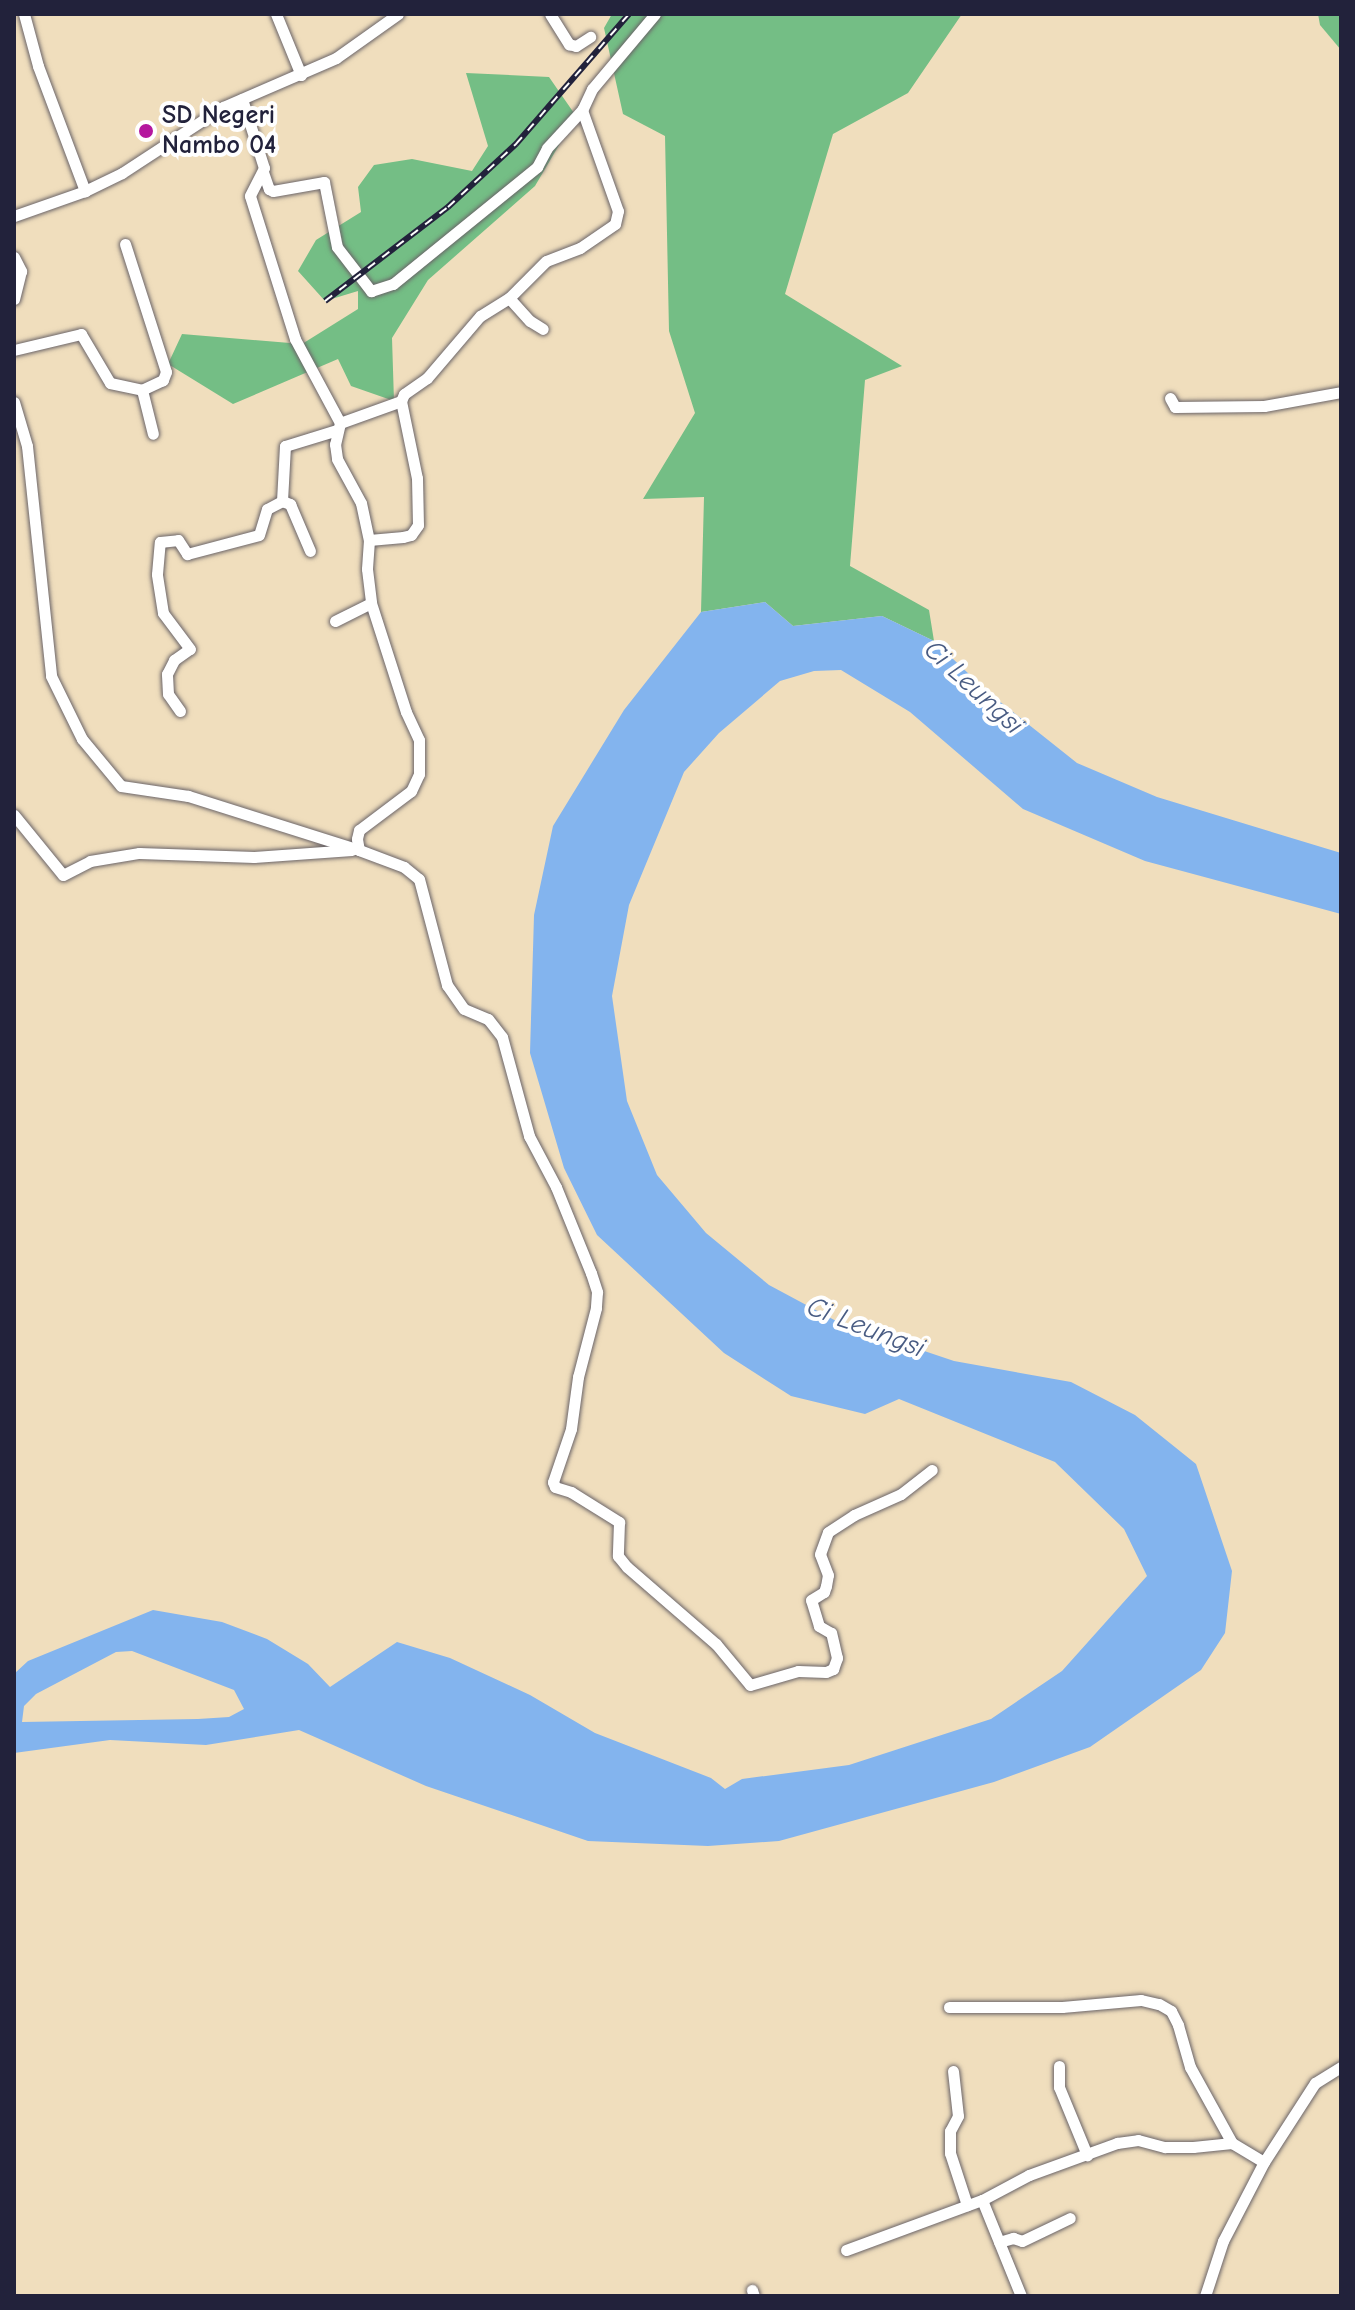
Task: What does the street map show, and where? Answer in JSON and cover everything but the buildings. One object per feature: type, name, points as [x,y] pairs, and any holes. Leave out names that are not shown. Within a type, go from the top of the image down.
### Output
[{"type":"street","points":[[24,14],[38,66],[85,191]]},
{"type":"street","points":[[276,14],[301,75]]},
{"type":"street","points":[[14,216],[85,191],[151,156],[204,118],[336,58],[398,14]]},
{"type":"street","points":[[550,14],[569,44],[576,46],[590,37]]},
{"type":"street","points":[[242,99],[269,189],[273,191],[324,182],[337,247],[371,291],[393,284],[537,167],[547,148],[582,110],[592,89],[655,14]]},
{"type":"street","points":[[369,540],[411,535],[418,525],[417,478],[401,401],[404,394],[427,378],[480,316],[509,298],[546,261],[580,248],[611,228],[618,218],[582,110]]},
{"type":"street","points":[[263,172],[250,196],[295,339],[338,427],[337,459],[361,503],[369,540],[367,569],[371,603],[421,749],[419,774],[411,791],[359,830],[359,850]]},
{"type":"street","points":[[14,350],[81,334],[110,383],[142,390],[163,380],[166,372],[125,244]]},
{"type":"street","points":[[14,257],[21,271],[14,299]]},
{"type":"street","points":[[509,298],[528,319],[543,329]]},
{"type":"street","points":[[142,390],[153,434]]},
{"type":"street","points":[[1170,398],[1175,407],[1264,406],[1341,392]]},
{"type":"street","points":[[282,501],[285,446],[401,401]]},
{"type":"street","points":[[14,402],[27,446],[51,676],[82,739],[121,786],[188,796],[404,867],[419,879],[447,985],[464,1009],[488,1019],[502,1037],[529,1136],[556,1187],[597,1292],[596,1308],[578,1377],[571,1429],[553,1482],[555,1487],[571,1492],[619,1522],[618,1556],[627,1567],[716,1644],[750,1685],[756,1686],[798,1671],[826,1672],[833,1669],[837,1658],[831,1633],[819,1626],[811,1600],[826,1586],[828,1575],[820,1554],[828,1532],[854,1515],[901,1494],[932,1470]]},
{"type":"street","points":[[180,711],[168,694],[167,674],[174,660],[190,649],[163,613],[157,574],[160,542],[178,540],[187,554],[254,538],[262,531],[267,509],[282,501],[290,504],[310,551]]},
{"type":"street","points":[[335,621],[371,603]]},
{"type":"street","points":[[14,815],[63,875],[90,861],[139,853],[254,857],[359,850]]},
{"type":"street","points":[[949,2007],[1062,2007],[1141,2000],[1159,2004],[1171,2011],[1190,2067],[1232,2143],[1264,2162]]},
{"type":"street","points":[[1059,2066],[1059,2087],[1087,2155]]},
{"type":"street","points":[[1205,2296],[1223,2241],[1264,2162],[1315,2083],[1341,2067]]},
{"type":"street","points":[[953,2071],[958,2116],[950,2131],[950,2153],[967,2205]]},
{"type":"street","points":[[846,2250],[982,2200],[1029,2175],[1117,2143],[1138,2140],[1165,2147],[1232,2143]]},
{"type":"street","points":[[982,2200],[1021,2296]]},
{"type":"street","points":[[999,2242],[1013,2238],[1022,2241],[1070,2218]]},
{"type":"green space","points":[[612,14],[962,14],[908,93],[833,134],[785,294],[902,366],[865,380],[850,566],[929,610],[934,641],[882,616],[793,626],[765,602],[701,612],[704,497],[643,499],[695,413],[669,331],[665,136],[623,114],[604,28]]},
{"type":"green space","points":[[1318,14],[1341,14],[1341,50],[1320,25]]},
{"type":"green space","points":[[466,73],[549,77],[576,116],[535,186],[428,280],[392,338],[394,401],[351,386],[338,359],[233,404],[168,364],[182,334],[302,344],[358,309],[358,291],[325,301],[298,271],[316,240],[361,212],[358,187],[374,165],[412,159],[472,171],[488,146]]},
{"type":"water","name":"Ci Leungsi","points":[[765,602],[793,626],[882,616],[934,641],[989,693],[1077,763],[1157,797],[1341,853],[1341,914],[1145,861],[1023,809],[910,712],[841,670],[814,671],[780,681],[719,733],[684,772],[629,905],[612,996],[627,1101],[657,1175],[706,1233],[769,1285],[838,1322],[954,1361],[1071,1382],[1135,1415],[1196,1464],[1232,1571],[1225,1633],[1201,1670],[1090,1747],[994,1782],[779,1841],[708,1846],[588,1841],[426,1786],[299,1730],[206,1745],[110,1740],[14,1753],[14,1674],[28,1661],[153,1610],[222,1622],[267,1639],[308,1664],[330,1687],[397,1642],[450,1658],[530,1695],[595,1733],[711,1778],[725,1789],[742,1779],[849,1765],[991,1719],[1062,1671],[1147,1576],[1124,1529],[1055,1462],[899,1399],[865,1414],[791,1396],[724,1353],[597,1235],[564,1168],[530,1053],[534,915],[553,826],[624,710],[701,612]],"holes":[[[132,1651],[234,1690],[244,1709],[229,1717],[22,1722],[24,1706],[36,1694],[116,1652]]]},
{"type":"railway","points":[[325,301],[448,207],[516,144],[629,14]]},
{"type":"place","name":"SD Negeri Nambo 04","points":[[146,131]]}]
